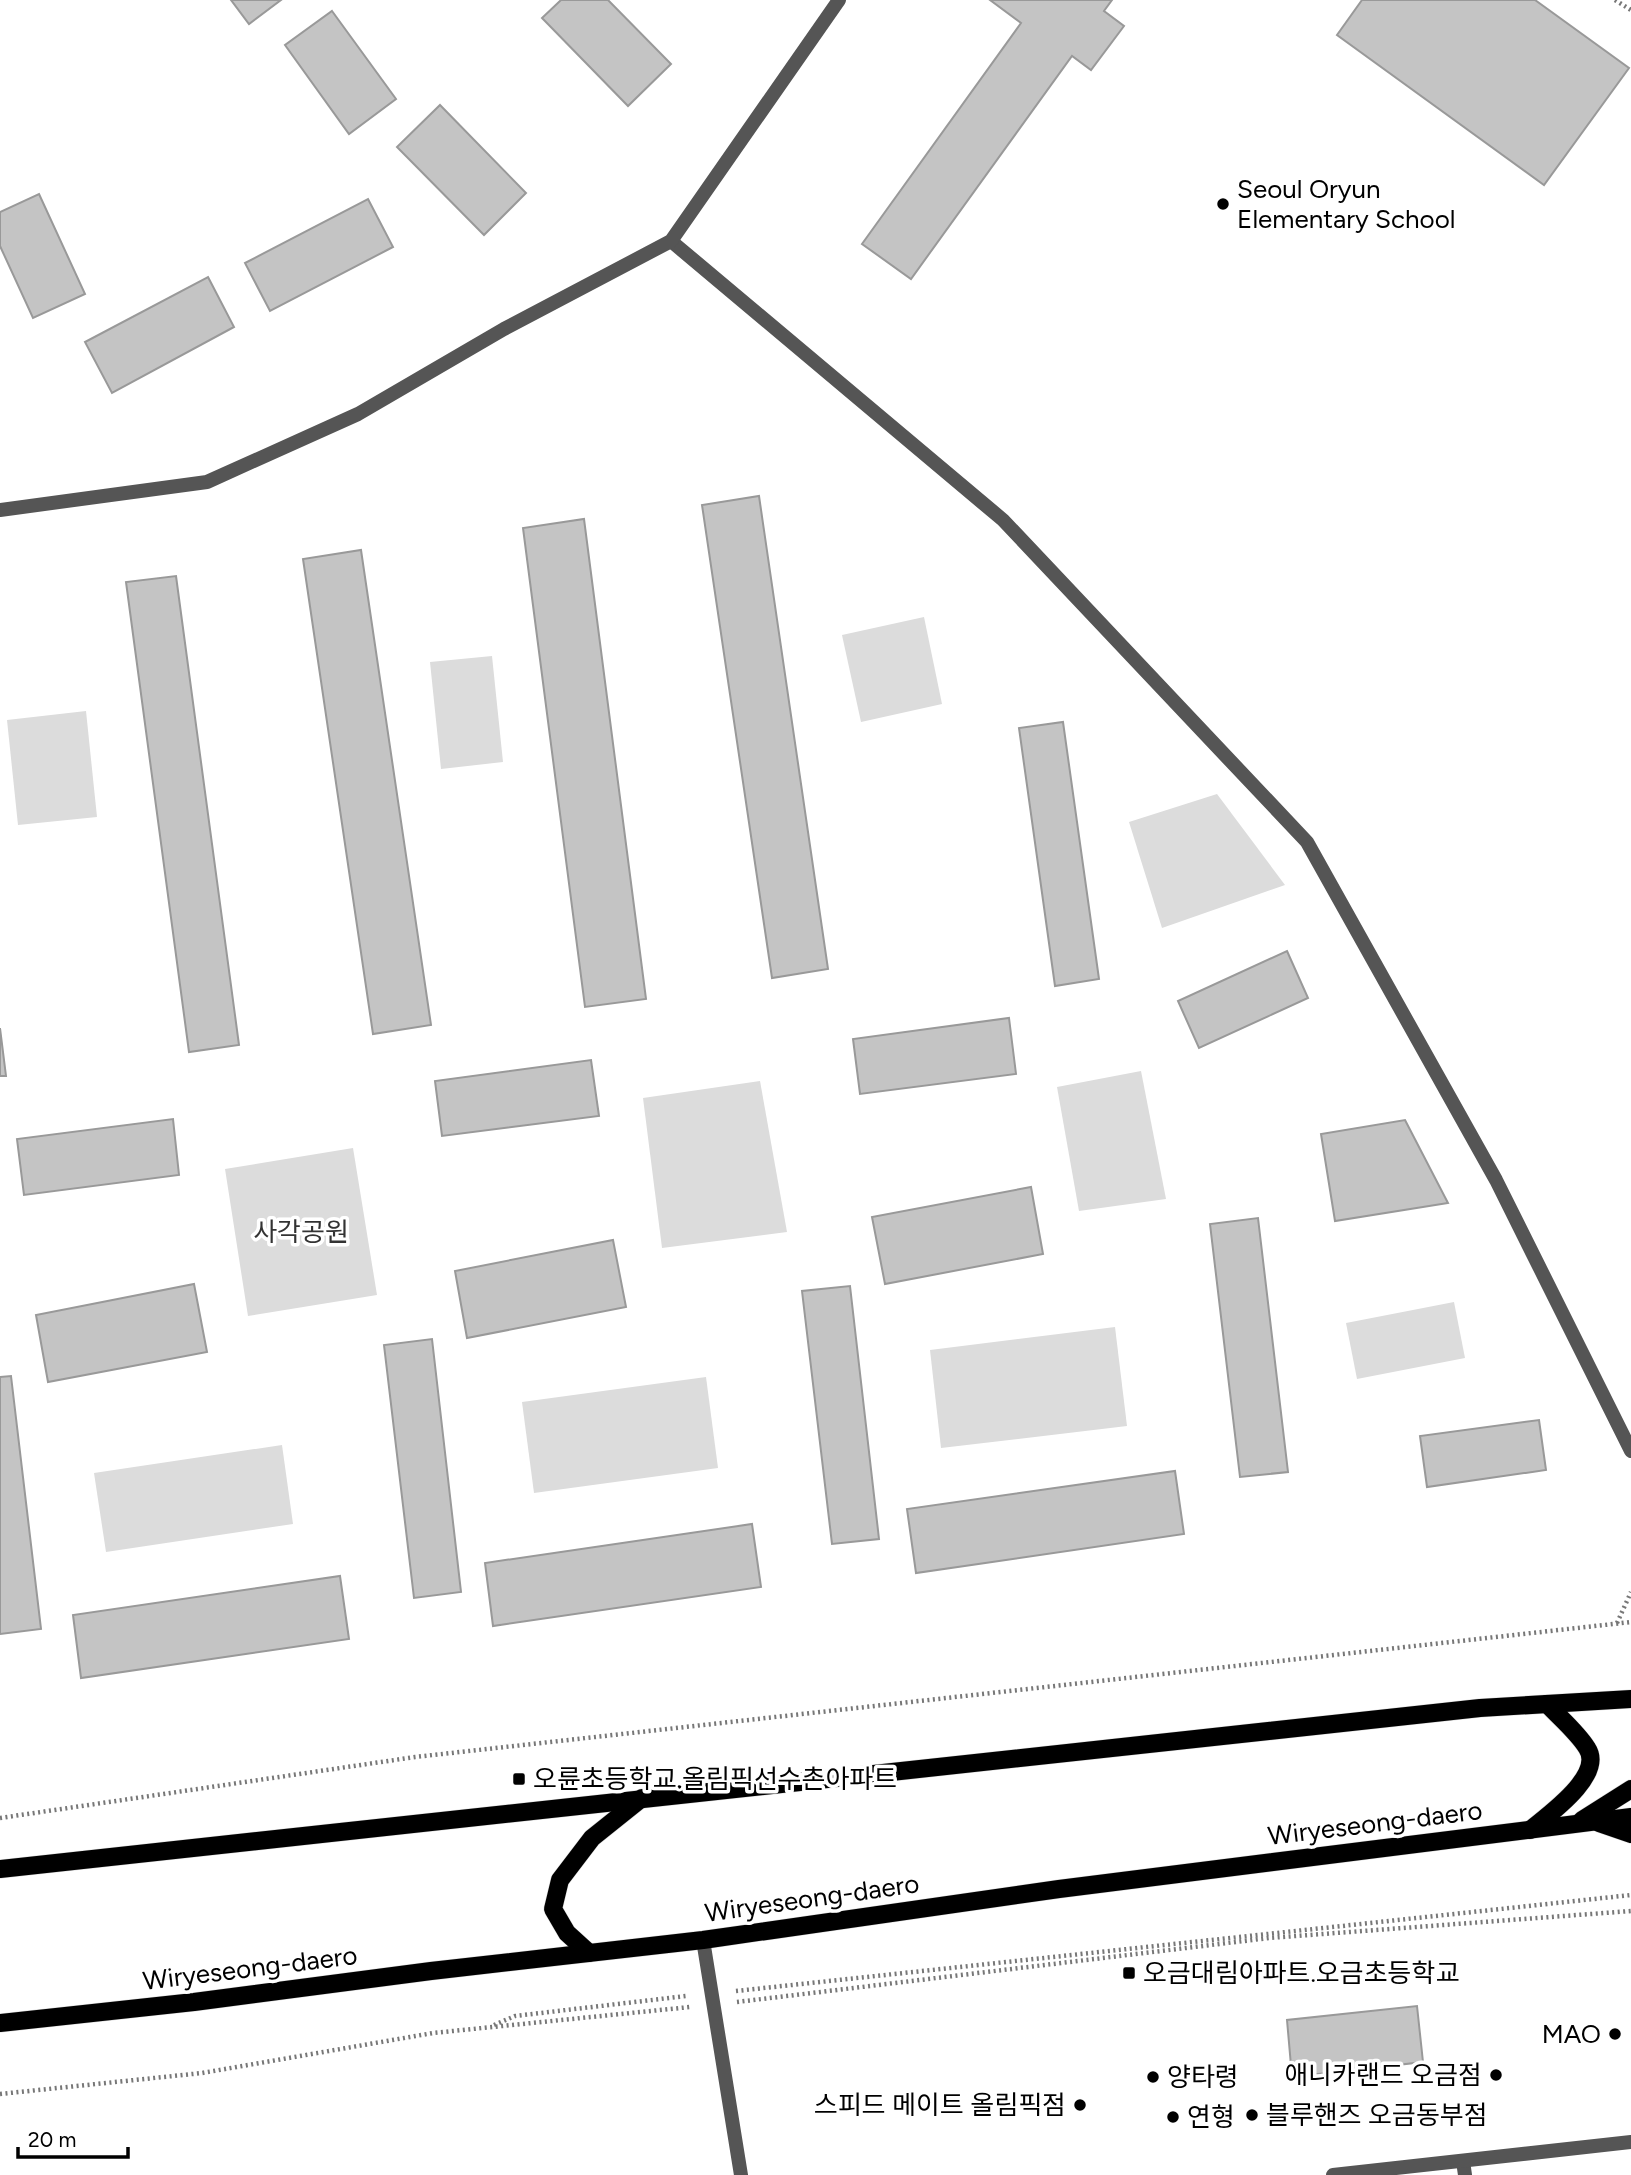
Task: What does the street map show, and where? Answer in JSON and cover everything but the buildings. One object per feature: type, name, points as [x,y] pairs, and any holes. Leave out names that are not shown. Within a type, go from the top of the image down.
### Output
[{"type":"main road","points":[[0,1869],[1466,1709],[1631,1699]]},
{"type":"main road","points":[[1530,1830],[1568,1799],[1590,1768],[1589,1750],[1547,1703]]},
{"type":"main road","points":[[1576,1824],[1631,1790]]},
{"type":"main road","points":[[589,1953],[567,1933],[553,1909],[560,1880],[592,1838],[642,1798]]},
{"type":"main road","name":"Wiryeseong-daero","points":[[0,2024],[702,1940],[1059,1889],[1631,1817]]},
{"type":"main road","points":[[1596,1822],[1631,1834]]},
{"type":"street","points":[[0,510],[207,482],[358,414],[504,329],[671,242],[839,0]]},
{"type":"street","points":[[671,242],[1003,520],[1307,842],[1496,1180],[1631,1451]]},
{"type":"street","points":[[702,1940],[741,2175]]},
{"type":"street","points":[[1334,2175],[1464,2168],[1631,2142]]},
{"type":"path","points":[[1615,0],[1631,10]]},
{"type":"path","points":[[1617,1623],[1631,1592]]},
{"type":"path","points":[[0,1818],[415,1757],[1631,1622]]},
{"type":"path","points":[[0,2094],[202,2073],[433,2033],[1631,1895]]},
{"type":"path","points":[[491,2027],[515,2016],[712,1999],[1269,1938],[1631,1911]]},
{"type":"green space","points":[[924,617],[942,704],[861,722],[842,635]]},
{"type":"green space","points":[[492,656],[503,762],[441,769],[430,662]]},
{"type":"green space","points":[[86,711],[97,817],[18,825],[7,720]]},
{"type":"green space","points":[[1217,794],[1285,885],[1162,928],[1129,822]]},
{"type":"green space","points":[[1141,1071],[1166,1199],[1079,1211],[1057,1087]]},
{"type":"green space","points":[[760,1081],[787,1232],[662,1248],[643,1098]]},
{"type":"green space","name":"사각공원","points":[[353,1148],[377,1295],[248,1316],[225,1169]]},
{"type":"green space","points":[[1454,1302],[1465,1358],[1357,1379],[1346,1323]]},
{"type":"green space","points":[[1115,1327],[1127,1426],[941,1448],[930,1350]]},
{"type":"green space","points":[[706,1377],[718,1468],[534,1493],[522,1402]]},
{"type":"green space","points":[[282,1445],[293,1524],[106,1552],[94,1473]]},
{"type":"place","name":"Seoul Oryun Elementary School","points":[[1223,204]]},
{"type":"place","name":"오륜초등학교.올림픽선수촌아파트","points":[[519,1779]]},
{"type":"place","name":"오금대림아파트.오금초등학교","points":[[1129,1973]]},
{"type":"place","name":"MAO","points":[[1615,2034]]},
{"type":"place","name":"애니카랜드 오금점","points":[[1496,2075]]},
{"type":"place","name":"양타령","points":[[1153,2077]]},
{"type":"place","name":"스피드 메이트 올림픽점","points":[[1080,2105]]},
{"type":"place","name":"블루핸즈 오금동부점","points":[[1252,2115]]},
{"type":"place","name":"연형","points":[[1173,2117]]}]
